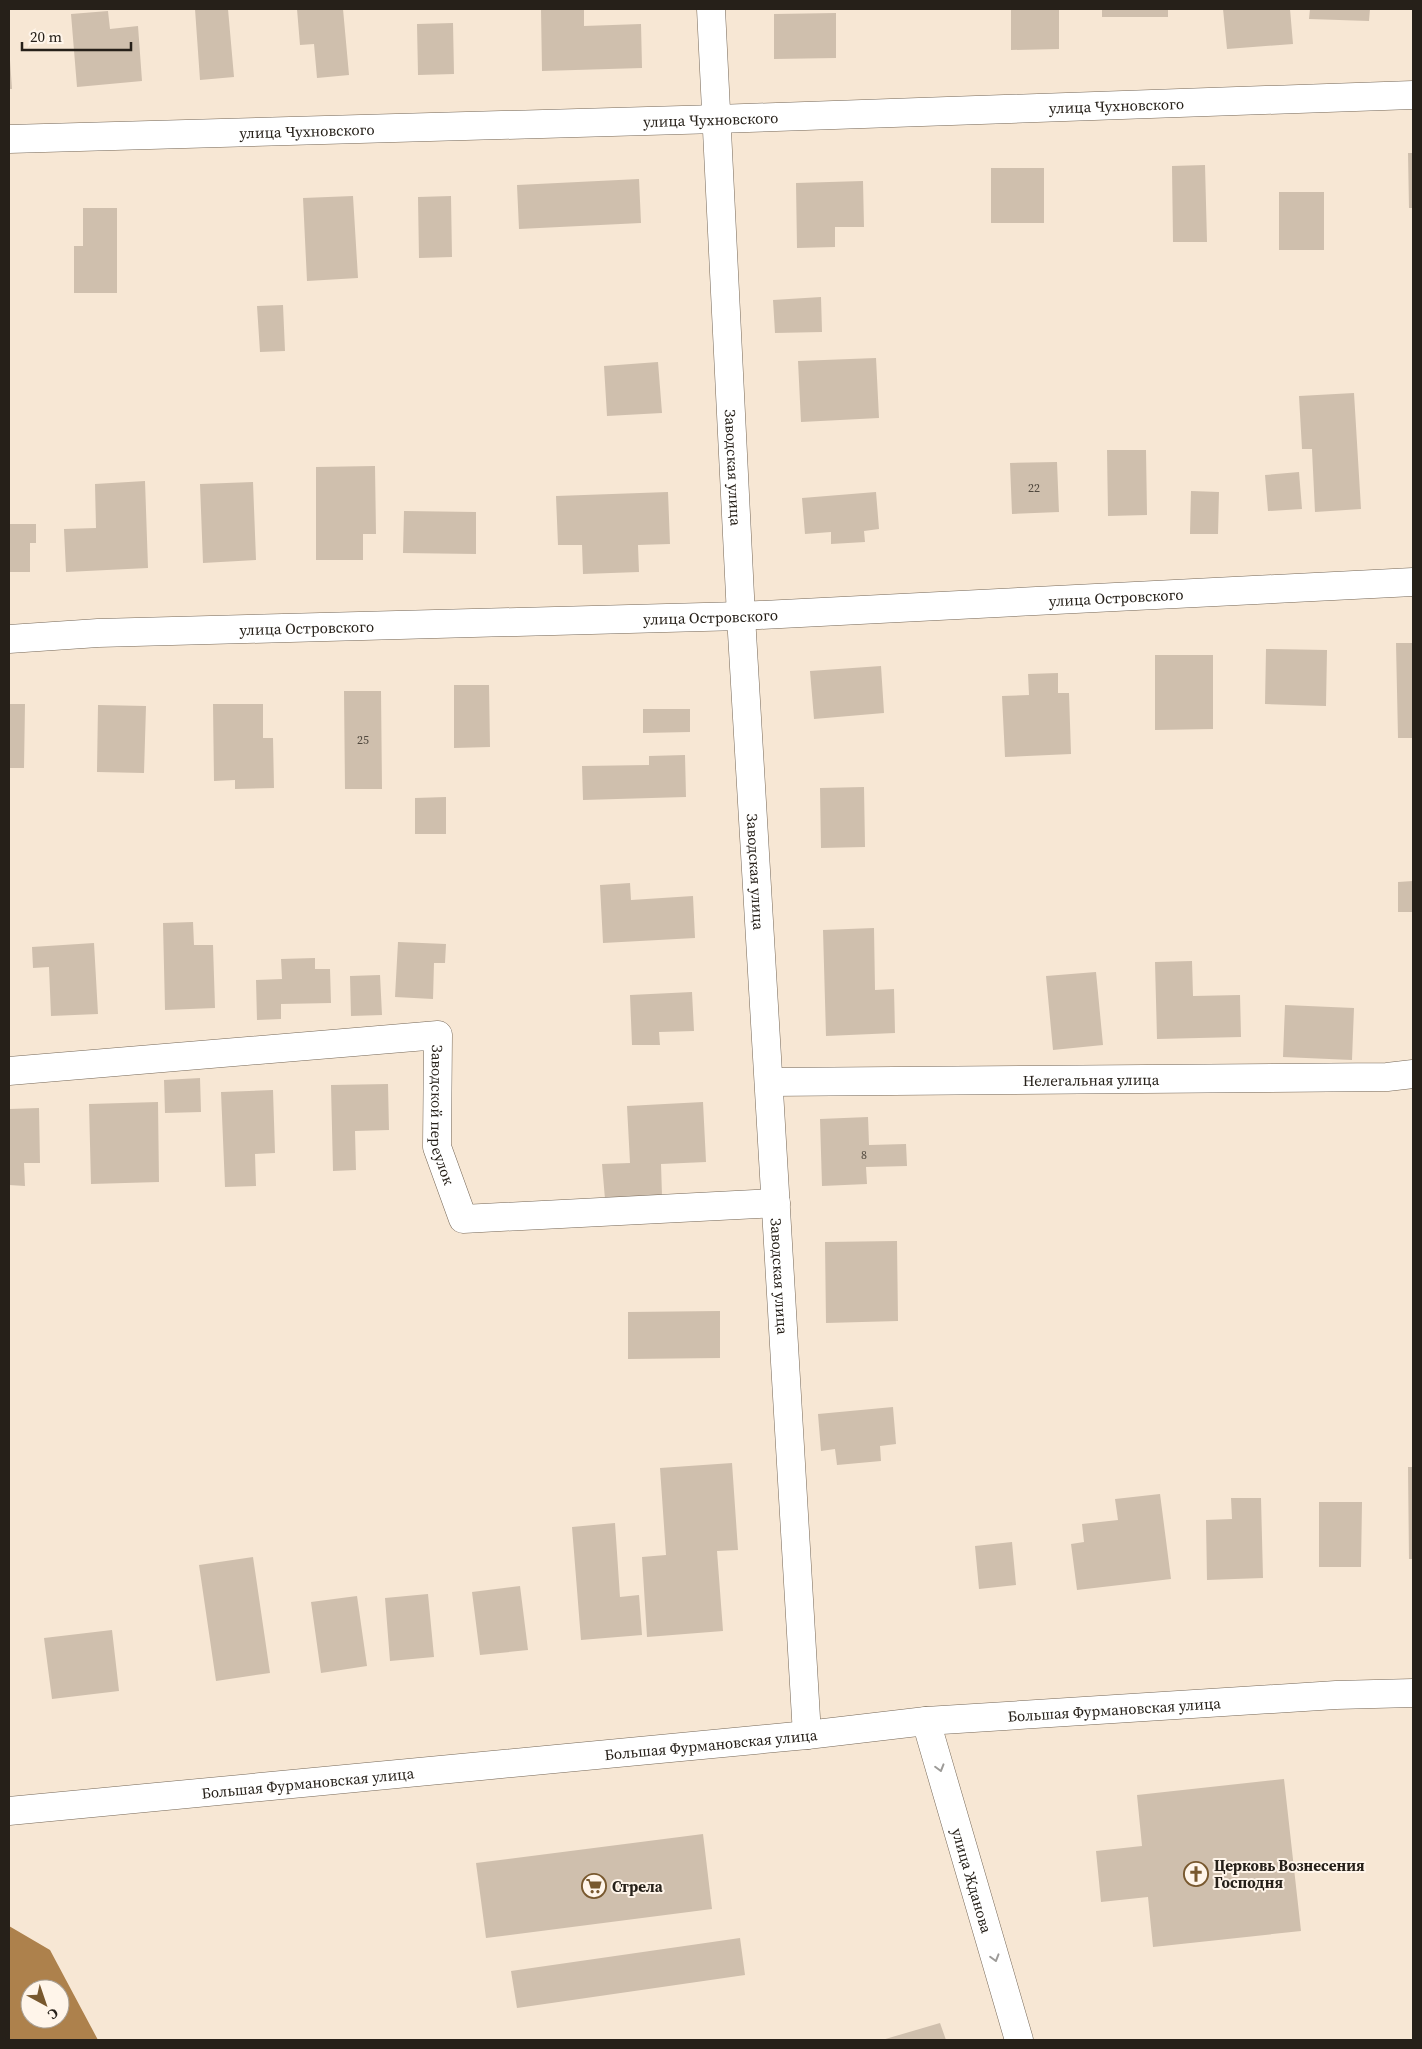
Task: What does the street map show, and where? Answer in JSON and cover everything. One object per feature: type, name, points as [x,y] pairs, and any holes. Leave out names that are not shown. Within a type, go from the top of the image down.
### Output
[{"type":"street","name":"Заводская улица","points":[[711,9],[741,616],[807,1735]]},
{"type":"street","name":"улица Чухновского","points":[[9,139],[717,119],[1413,95]]},
{"type":"street","name":"улица Островского","points":[[9,639],[98,633],[741,616],[1413,582]]},
{"type":"street","name":"Заводской переулок","points":[[9,1071],[438,1035],[437,1147],[464,1219],[776,1203]]},
{"type":"street","name":"Нелегальная улица","points":[[769,1082],[1386,1078],[1413,1074]]},
{"type":"street","name":"Большая Фурмановская улица","points":[[9,1811],[807,1735],[926,1721],[1336,1695],[1413,1693]]},
{"type":"street","name":"улица Жданова","points":[[926,1721],[1019,2040]]},
{"type":"shaded area","points":[[9,1926],[50,1950],[65,1979],[20,1979],[20,2029],[70,2029],[70,1988],[98,2040],[9,2040]]},
{"type":"building","points":[[195,9],[228,9],[234,77],[200,80]]},
{"type":"building","points":[[297,9],[343,9],[349,75],[317,78],[314,44],[300,45]]},
{"type":"building","points":[[541,9],[584,9],[584,26],[641,24],[642,68],[542,71]]},
{"type":"building","points":[[1011,9],[1059,9],[1059,49],[1011,50]]},
{"type":"building","points":[[1102,9],[1168,9],[1168,17],[1102,17]]},
{"type":"building","points":[[1223,9],[1290,9],[1293,44],[1227,49]]},
{"type":"building","points":[[1310,9],[1370,9],[1369,21],[1309,19]]},
{"type":"building","points":[[108,11],[110,29],[138,26],[142,81],[77,87],[71,14]]},
{"type":"building","points":[[836,13],[836,58],[774,59],[774,14]]},
{"type":"building","points":[[453,23],[454,74],[418,75],[417,24]]},
{"type":"building","points":[[10,60],[12,89],[9,89]]},
{"type":"building","points":[[1408,153],[1413,153],[1413,208],[1409,208]]},
{"type":"building","points":[[1205,165],[1207,242],[1173,242],[1172,166]]},
{"type":"building","points":[[991,168],[1044,168],[1044,223],[991,223]]},
{"type":"building","points":[[639,179],[641,223],[519,229],[517,185]]},
{"type":"building","points":[[863,181],[864,227],[835,227],[835,247],[797,248],[796,183]]},
{"type":"building","points":[[1279,192],[1324,192],[1324,250],[1279,250]]},
{"type":"building","points":[[353,196],[358,278],[307,281],[303,198]]},
{"type":"building","points":[[451,196],[452,257],[419,258],[418,197]]},
{"type":"building","points":[[83,208],[117,208],[117,293],[74,293],[74,246],[83,246]]},
{"type":"building","points":[[821,297],[822,332],[775,333],[773,300]]},
{"type":"building","points":[[283,305],[285,351],[260,352],[257,306]]},
{"type":"building","points":[[876,358],[879,418],[801,422],[798,361]]},
{"type":"building","points":[[658,362],[662,413],[607,416],[604,366]]},
{"type":"building","points":[[1354,393],[1361,509],[1315,512],[1312,449],[1302,449],[1299,396]]},
{"type":"building","points":[[1107,450],[1146,450],[1147,515],[1108,516]]},
{"type":"building","points":[[1057,462],[1059,512],[1012,514],[1010,463]]},
{"type":"building","points":[[375,466],[376,534],[363,534],[363,560],[316,560],[316,467]]},
{"type":"building","points":[[1299,472],[1302,509],[1268,511],[1265,475]]},
{"type":"building","points":[[145,481],[148,568],[66,572],[64,529],[96,528],[95,484]]},
{"type":"building","points":[[253,482],[256,560],[203,563],[200,484]]},
{"type":"building","points":[[1191,491],[1219,492],[1218,534],[1190,534]]},
{"type":"building","points":[[668,492],[670,544],[638,545],[639,572],[583,574],[582,545],[558,545],[556,496]]},
{"type":"building","points":[[876,492],[879,529],[864,531],[865,542],[831,544],[831,532],[805,534],[802,498]]},
{"type":"building","points":[[404,511],[476,512],[476,554],[403,553]]},
{"type":"building","points":[[9,524],[36,524],[36,543],[30,543],[30,572],[9,572]]},
{"type":"building","points":[[1396,643],[1413,643],[1413,738],[1398,738]]},
{"type":"building","points":[[1266,649],[1327,650],[1326,706],[1265,704]]},
{"type":"building","points":[[1155,655],[1213,655],[1213,729],[1155,730]]},
{"type":"building","points":[[881,666],[884,713],[814,719],[810,671]]},
{"type":"building","points":[[1058,673],[1058,693],[1069,693],[1071,754],[1005,757],[1002,696],[1029,695],[1028,674]]},
{"type":"building","points":[[454,685],[489,685],[490,747],[454,748]]},
{"type":"building","points":[[344,691],[381,691],[382,789],[345,789]]},
{"type":"building","points":[[9,704],[25,704],[24,768],[9,768]]},
{"type":"building","points":[[213,704],[263,704],[263,738],[273,738],[274,788],[235,789],[235,780],[214,781]]},
{"type":"building","points":[[98,705],[146,706],[144,773],[97,772]]},
{"type":"building","points":[[643,709],[690,709],[690,732],[643,733]]},
{"type":"building","points":[[685,755],[686,797],[583,800],[582,766],[649,765],[649,756]]},
{"type":"building","points":[[864,787],[865,847],[821,848],[820,788]]},
{"type":"building","points":[[446,797],[446,834],[415,834],[415,798]]},
{"type":"building","points":[[1413,881],[1413,912],[1398,912],[1398,882]]},
{"type":"building","points":[[630,883],[631,900],[693,896],[695,938],[603,943],[600,885]]},
{"type":"building","points":[[193,922],[194,945],[213,945],[215,1008],[165,1010],[163,923]]},
{"type":"building","points":[[874,928],[875,990],[894,989],[895,1033],[826,1036],[823,930]]},
{"type":"building","points":[[398,942],[446,944],[445,963],[434,963],[433,999],[395,997]]},
{"type":"building","points":[[94,943],[98,1014],[51,1016],[49,967],[33,968],[32,947]]},
{"type":"building","points":[[315,958],[315,969],[330,969],[331,1003],[281,1004],[281,1019],[257,1020],[256,980],[282,979],[281,959]]},
{"type":"building","points":[[1192,961],[1193,996],[1240,995],[1241,1037],[1157,1039],[1155,962]]},
{"type":"building","points":[[1096,972],[1103,1045],[1053,1050],[1046,976]]},
{"type":"building","points":[[380,975],[382,1015],[351,1016],[350,976]]},
{"type":"building","points":[[692,992],[694,1031],[659,1032],[660,1045],[632,1045],[630,995]]},
{"type":"building","points":[[1285,1005],[1354,1008],[1352,1060],[1283,1057]]},
{"type":"building","points":[[200,1078],[201,1112],[165,1113],[164,1080]]},
{"type":"building","points":[[388,1084],[389,1130],[355,1131],[356,1170],[333,1171],[331,1085]]},
{"type":"building","points":[[273,1090],[275,1153],[255,1154],[256,1186],[225,1187],[221,1092]]},
{"type":"building","points":[[158,1102],[159,1182],[91,1184],[89,1104]]},
{"type":"building","points":[[703,1102],[706,1162],[661,1164],[662,1196],[605,1199],[602,1164],[630,1163],[627,1106]]},
{"type":"building","points":[[39,1108],[40,1163],[24,1163],[25,1186],[9,1185],[9,1109]]},
{"type":"building","points":[[868,1117],[869,1145],[906,1144],[907,1166],[866,1167],[867,1184],[822,1186],[820,1119]]},
{"type":"building","points":[[897,1241],[898,1321],[826,1323],[825,1242]]},
{"type":"building","points":[[720,1311],[720,1358],[628,1359],[628,1312]]},
{"type":"building","points":[[893,1407],[896,1444],[880,1446],[881,1461],[837,1465],[835,1449],[821,1451],[818,1414]]},
{"type":"building","points":[[732,1463],[738,1550],[717,1551],[723,1631],[647,1637],[642,1557],[666,1555],[660,1468]]},
{"type":"building","points":[[1408,1467],[1413,1467],[1413,1559],[1409,1559]]},
{"type":"building","points":[[1160,1494],[1171,1579],[1077,1590],[1071,1544],[1084,1542],[1082,1524],[1118,1520],[1115,1499]]},
{"type":"building","points":[[1231,1498],[1261,1498],[1263,1578],[1207,1580],[1206,1520],[1232,1519]]},
{"type":"building","points":[[1319,1502],[1362,1502],[1361,1567],[1319,1567]]},
{"type":"building","points":[[615,1523],[620,1597],[639,1595],[642,1635],[581,1640],[572,1527]]},
{"type":"building","points":[[1012,1542],[1016,1585],[979,1589],[975,1546]]},
{"type":"building","points":[[253,1557],[270,1673],[216,1681],[199,1565]]},
{"type":"building","points":[[520,1586],[528,1650],[480,1655],[472,1592]]},
{"type":"building","points":[[428,1594],[434,1657],[390,1661],[385,1598]]},
{"type":"building","points":[[357,1596],[367,1666],[321,1673],[311,1602]]},
{"type":"building","points":[[112,1630],[119,1691],[52,1699],[44,1638]]},
{"type":"building","name":"Церковь Вознесения Господня","points":[[1284,1779],[1301,1931],[1153,1947],[1148,1897],[1101,1902],[1096,1851],[1142,1846],[1137,1795]]},
{"type":"building","name":"Стрела","points":[[703,1834],[712,1909],[486,1938],[476,1863]]},
{"type":"building","points":[[740,1938],[745,1975],[517,2008],[511,1971]]},
{"type":"building","points":[[940,2023],[946,2040],[882,2040]]},
{"type":"place","name":"Церковь Вознесения Господня","points":[[1196,1874]]},
{"type":"place","name":"Стрела","points":[[594,1886]]}]
